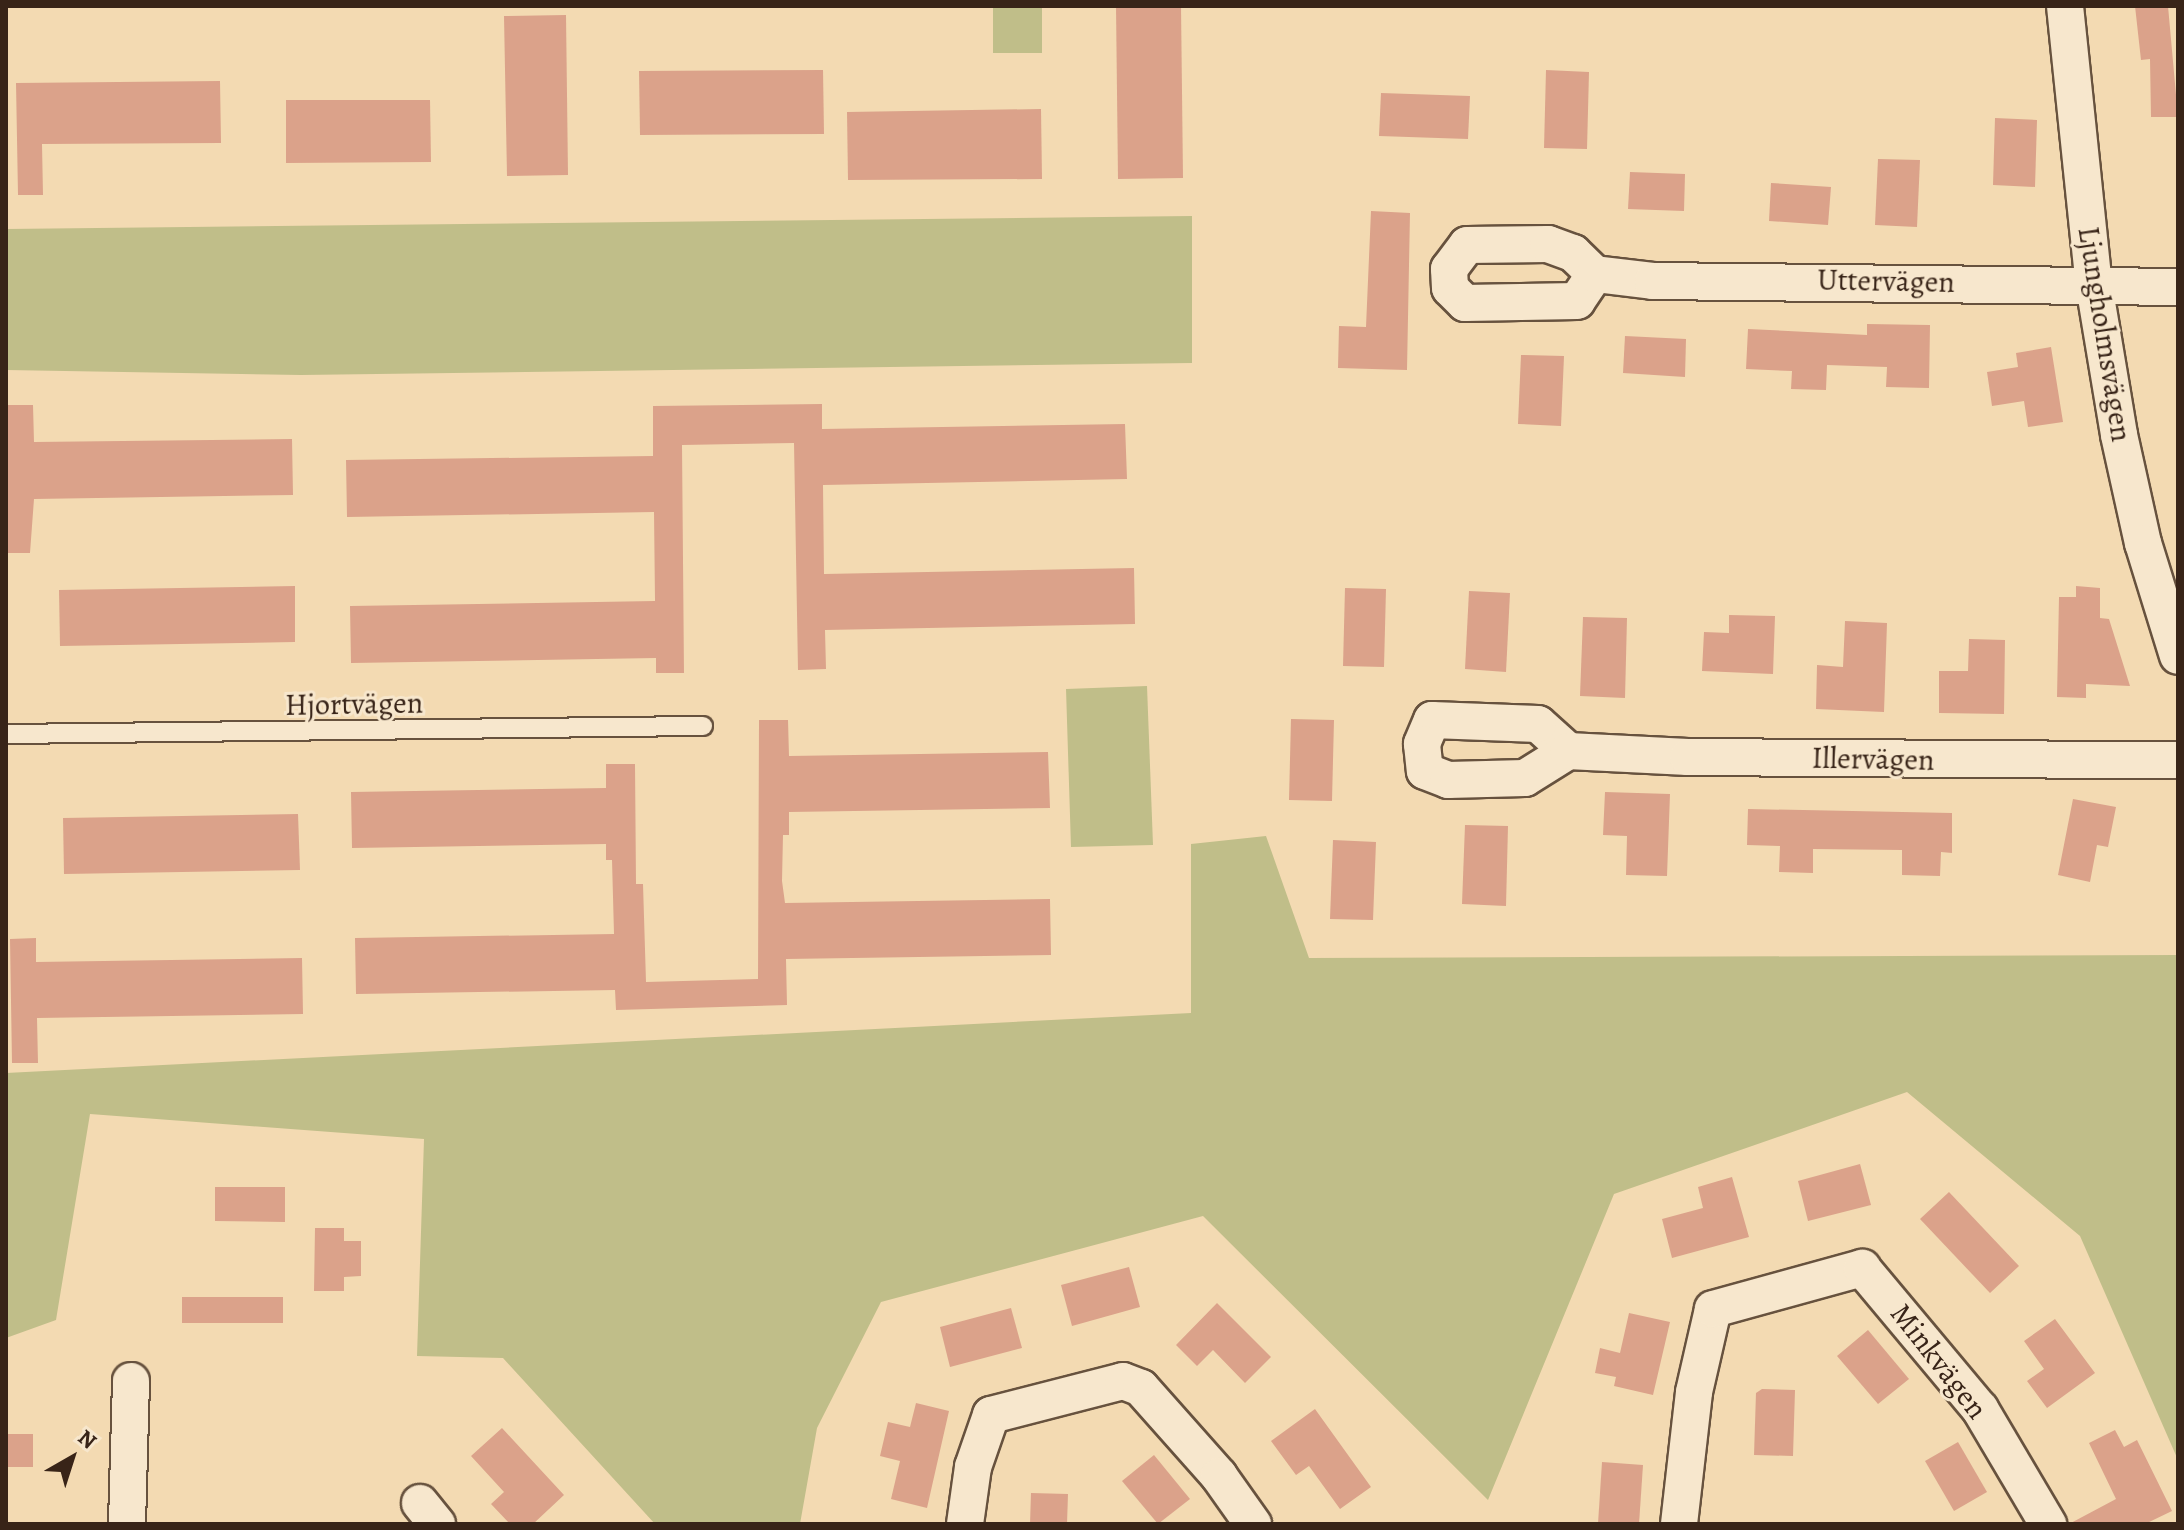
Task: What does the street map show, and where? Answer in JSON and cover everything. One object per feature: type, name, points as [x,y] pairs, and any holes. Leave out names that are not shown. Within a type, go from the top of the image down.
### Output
[{"type":"street","name":"Ljungholmsvägen","points":[[2065,6],[2094,285],[2143,543],[2178,656]]},
{"type":"street","name":"Uttervägen","points":[[1595,274],[1653,281],[2178,287]]},
{"type":"street","name":"Illervägen","points":[[1568,751],[1688,757],[2178,760]]},
{"type":"street","name":"Minkvägen","points":[[1679,1524],[1694,1392],[1713,1309],[1789,1285],[1862,1268],[1980,1409],[2048,1524]]},
{"type":"street","points":[[127,1524],[131,1381]]},
{"type":"street","points":[[965,1524],[973,1467],[991,1415],[1123,1381],[1141,1388],[1219,1476],[1253,1524]]},
{"type":"lane","name":"Hjortvägen","points":[[6,734],[703,726]]},
{"type":"shaded area","points":[[993,6],[1042,6],[1042,53],[993,53]]},
{"type":"shaded area","points":[[1192,216],[1192,363],[301,375],[6,370],[6,229]]},
{"type":"shaded area","points":[[1147,686],[1153,845],[1071,847],[1066,689]]},
{"type":"shaded area","points":[[1266,836],[1309,958],[2178,955],[2178,1460],[2080,1236],[1907,1092],[1614,1194],[1488,1500],[1203,1216],[881,1302],[817,1428],[800,1524],[655,1524],[503,1358],[417,1356],[424,1139],[90,1114],[56,1320],[6,1338],[6,1073],[1191,1013],[1191,844]]},
{"type":"building","points":[[1116,6],[1181,6],[1183,178],[1118,179]]},
{"type":"building","points":[[2135,6],[2168,6],[2178,117],[2151,117],[2150,59],[2141,60]]},
{"type":"building","points":[[566,15],[568,175],[507,176],[504,16]]},
{"type":"building","points":[[823,70],[824,134],[640,135],[639,71]]},
{"type":"building","points":[[1546,70],[1589,72],[1587,149],[1544,148]]},
{"type":"building","points":[[220,81],[221,143],[42,144],[43,195],[18,195],[16,83]]},
{"type":"building","points":[[1381,93],[1470,96],[1468,139],[1379,136]]},
{"type":"building","points":[[286,100],[430,100],[431,162],[286,163]]},
{"type":"building","points":[[1041,109],[1042,179],[848,180],[847,112]]},
{"type":"building","points":[[1995,118],[2037,120],[2035,187],[1993,185]]},
{"type":"building","points":[[1878,159],[1920,160],[1917,227],[1875,225]]},
{"type":"building","points":[[1630,172],[1685,174],[1684,211],[1628,209]]},
{"type":"building","points":[[1771,183],[1831,187],[1828,225],[1769,221]]},
{"type":"building","points":[[1371,211],[1410,213],[1407,370],[1338,368],[1339,326],[1366,327]]},
{"type":"building","points":[[1867,324],[1930,325],[1929,388],[1886,387],[1887,367],[1827,365],[1826,390],[1791,389],[1792,371],[1746,369],[1748,329],[1867,335]]},
{"type":"building","points":[[1625,336],[1686,339],[1685,377],[1623,373]]},
{"type":"building","points":[[2051,347],[2063,422],[2028,427],[2024,401],[1992,406],[1987,372],[2018,367],[2016,353]]},
{"type":"building","points":[[1521,355],[1564,356],[1561,426],[1518,424]]},
{"type":"building","points":[[822,404],[822,429],[1125,424],[1127,479],[823,485],[824,574],[1134,568],[1135,624],[825,630],[826,669],[798,670],[794,443],[682,445],[684,673],[656,673],[656,658],[351,663],[350,606],[655,601],[654,512],[347,517],[346,460],[653,456],[653,406]]},
{"type":"building","points":[[6,405],[33,405],[34,442],[292,439],[293,495],[34,499],[30,553],[6,553]]},
{"type":"building","points":[[295,586],[295,642],[60,646],[59,590]]},
{"type":"building","points":[[2076,586],[2100,588],[2100,618],[2109,619],[2130,686],[2086,684],[2086,698],[2057,697],[2059,597],[2076,597]]},
{"type":"building","points":[[1345,588],[1386,589],[1384,667],[1343,666]]},
{"type":"building","points":[[1469,591],[1510,593],[1506,672],[1465,669]]},
{"type":"building","points":[[1729,615],[1775,616],[1773,674],[1702,671],[1704,632],[1729,633]]},
{"type":"building","points":[[1583,617],[1627,618],[1625,698],[1580,696]]},
{"type":"building","points":[[1845,621],[1887,623],[1884,712],[1816,709],[1817,665],[1843,667]]},
{"type":"building","points":[[1969,639],[2005,640],[2004,714],[1939,713],[1939,671],[1968,671]]},
{"type":"building","points":[[1291,719],[1334,720],[1332,801],[1289,800]]},
{"type":"building","points":[[759,720],[788,720],[789,756],[1048,752],[1050,808],[789,812],[789,835],[783,835],[782,881],[785,903],[1050,899],[1051,955],[786,959],[787,1005],[616,1010],[615,990],[356,994],[355,938],[614,934],[612,860],[606,860],[606,844],[352,848],[351,792],[606,788],[606,764],[635,764],[636,884],[643,884],[646,982],[758,979]]},
{"type":"building","points":[[1605,792],[1670,794],[1667,876],[1626,875],[1627,836],[1603,835]]},
{"type":"building","points":[[2073,799],[2116,807],[2108,847],[2097,845],[2090,882],[2058,875]]},
{"type":"building","points":[[1748,809],[1952,813],[1952,853],[1941,852],[1940,876],[1902,875],[1902,850],[1813,849],[1813,873],[1779,872],[1780,846],[1747,845]]},
{"type":"building","points":[[298,814],[300,870],[64,874],[63,818]]},
{"type":"building","points":[[1465,825],[1508,826],[1506,906],[1462,904]]},
{"type":"building","points":[[1333,840],[1376,842],[1373,920],[1330,919]]},
{"type":"building","points":[[36,938],[36,962],[302,958],[303,1014],[37,1018],[38,1063],[12,1063],[10,939]]},
{"type":"building","points":[[1860,1164],[1871,1205],[1808,1221],[1798,1181]]},
{"type":"building","points":[[1732,1177],[1749,1237],[1672,1258],[1662,1219],[1703,1208],[1698,1187]]},
{"type":"building","points":[[215,1187],[285,1187],[285,1222],[215,1221]]},
{"type":"building","points":[[1949,1192],[2019,1266],[1990,1293],[1920,1219]]},
{"type":"building","points":[[315,1228],[344,1228],[344,1241],[361,1241],[361,1276],[344,1277],[344,1291],[314,1291]]},
{"type":"building","points":[[1129,1267],[1140,1307],[1072,1326],[1061,1285]]},
{"type":"building","points":[[182,1297],[283,1297],[283,1323],[182,1323]]},
{"type":"building","points":[[1217,1303],[1271,1357],[1245,1383],[1213,1350],[1197,1366],[1176,1345]]},
{"type":"building","points":[[1011,1308],[1022,1348],[950,1367],[940,1327]]},
{"type":"building","points":[[1629,1313],[1670,1322],[1653,1395],[1614,1386],[1616,1377],[1595,1373],[1600,1348],[1620,1353]]},
{"type":"building","points":[[2055,1319],[2095,1373],[2047,1408],[2027,1381],[2044,1369],[2024,1341]]},
{"type":"building","points":[[1868,1330],[1909,1379],[1878,1404],[1837,1356]]},
{"type":"building","points":[[1762,1389],[1795,1390],[1793,1456],[1754,1455],[1756,1393]]},
{"type":"building","points":[[916,1403],[949,1411],[927,1508],[891,1499],[900,1461],[880,1456],[888,1422],[910,1427]]},
{"type":"building","points":[[1315,1409],[1371,1487],[1340,1509],[1309,1466],[1296,1475],[1271,1441]]},
{"type":"building","points":[[502,1428],[564,1495],[533,1524],[510,1524],[491,1504],[504,1492],[471,1456]]},
{"type":"building","points":[[2115,1430],[2124,1447],[2137,1440],[2172,1511],[2145,1524],[2069,1524],[2116,1499],[2089,1443]]},
{"type":"building","points":[[6,1434],[33,1434],[33,1467],[6,1467]]},
{"type":"building","points":[[1958,1442],[1987,1492],[1954,1511],[1925,1461]]},
{"type":"building","points":[[1154,1455],[1190,1499],[1158,1524],[1122,1481]]},
{"type":"building","points":[[1602,1462],[1643,1465],[1639,1524],[1598,1524]]},
{"type":"building","points":[[1031,1493],[1068,1494],[1067,1524],[1030,1524]]}]
